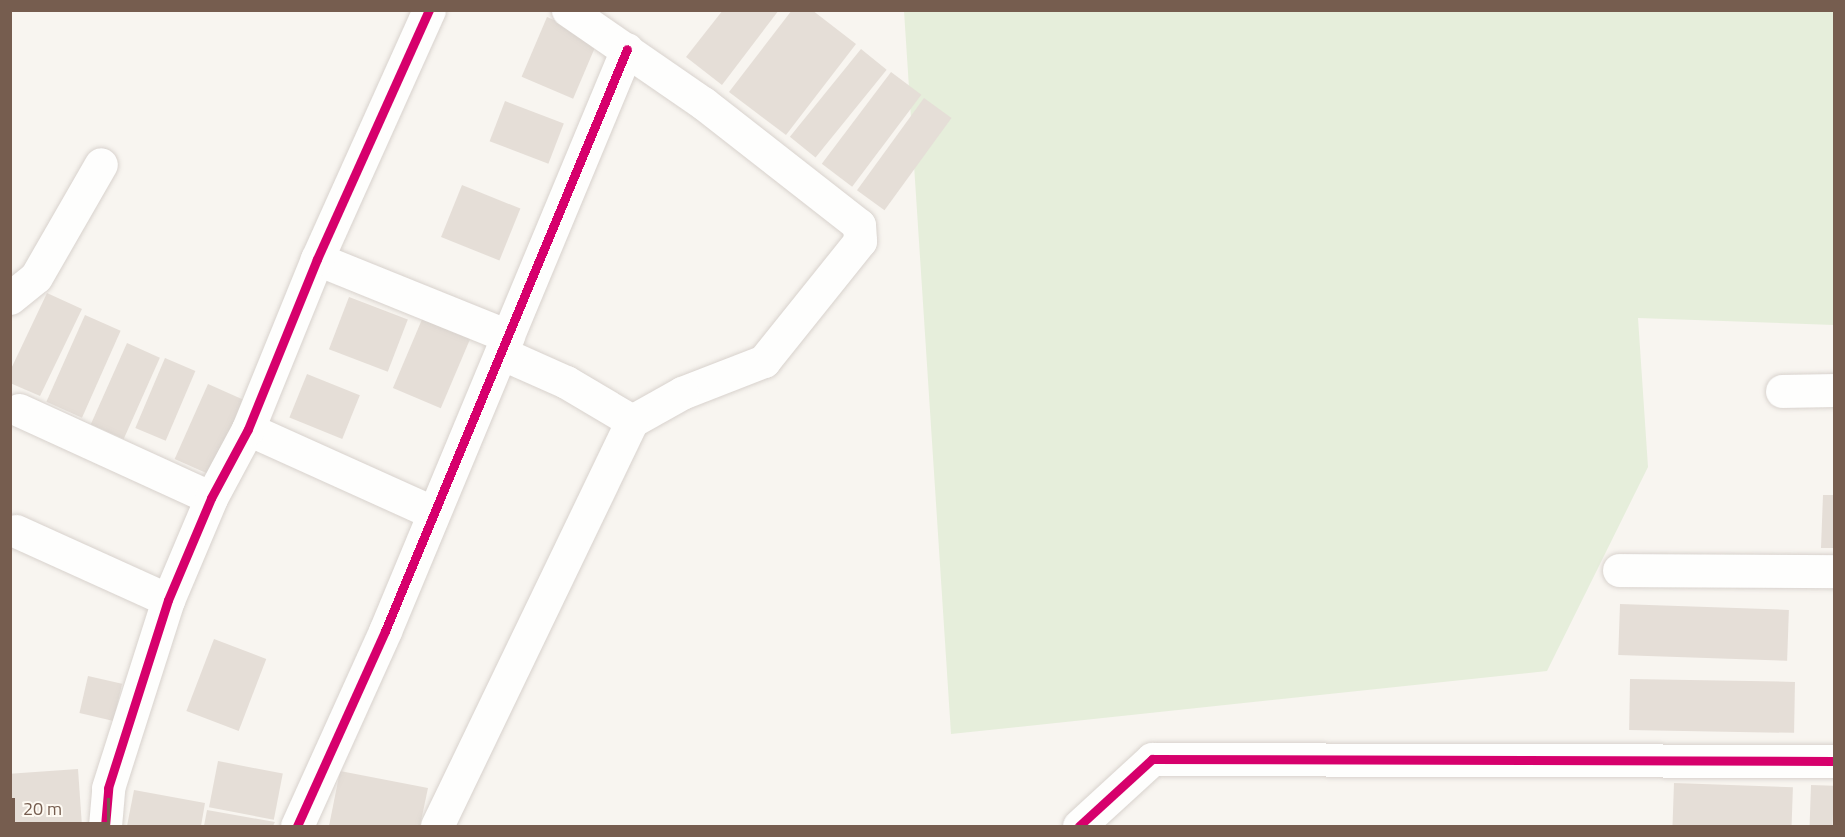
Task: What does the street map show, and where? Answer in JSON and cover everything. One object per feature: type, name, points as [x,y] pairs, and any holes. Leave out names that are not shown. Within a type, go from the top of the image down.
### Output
[{"type":"street","points":[[105,826],[108,788],[168,600],[211,498],[248,429],[317,259],[429,10]]},
{"type":"street","points":[[437,826],[632,421],[682,393],[764,361],[860,241],[859,225],[627,49],[568,10]]},
{"type":"street","points":[[297,826],[504,344],[627,49]]},
{"type":"street","points":[[10,298],[36,277],[101,164]]},
{"type":"street","points":[[317,259],[504,344],[632,421]]},
{"type":"street","points":[[1782,391],[1834,390]]},
{"type":"street","points":[[19,410],[211,498]]},
{"type":"street","points":[[248,429],[432,512]]},
{"type":"street","points":[[16,531],[168,600]]},
{"type":"street","points":[[1619,570],[1834,571]]},
{"type":"street","points":[[1079,826],[1152,759],[1834,761]]},
{"type":"green space","points":[[904,11],[1834,11],[1834,325],[1638,318],[1648,467],[1547,671],[951,734]]},
{"type":"building","points":[[723,10],[779,10],[722,85],[686,57]]},
{"type":"building","points":[[792,10],[812,10],[856,44],[786,135],[729,92]]},
{"type":"building","points":[[547,17],[599,39],[573,99],[522,77]]},
{"type":"building","points":[[861,49],[887,70],[816,158],[790,137]]},
{"type":"building","points":[[891,72],[921,95],[852,187],[822,164]]},
{"type":"building","points":[[924,98],[952,118],[884,210],[857,190]]},
{"type":"building","points":[[505,101],[564,124],[548,164],[490,141]]},
{"type":"building","points":[[462,185],[520,209],[499,261],[441,237]]},
{"type":"building","points":[[47,293],[82,309],[40,396],[10,383],[10,371]]},
{"type":"building","points":[[349,297],[408,320],[388,372],[329,349]]},
{"type":"building","points":[[85,315],[121,331],[82,418],[46,402]]},
{"type":"building","points":[[423,317],[471,337],[441,408],[393,388]]},
{"type":"building","points":[[127,343],[160,358],[124,439],[91,424]]},
{"type":"building","points":[[165,358],[195,371],[166,441],[135,428]]},
{"type":"building","points":[[307,374],[360,395],[342,439],[289,418]]},
{"type":"building","points":[[208,384],[249,402],[216,477],[175,459]]},
{"type":"building","points":[[1823,495],[1834,495],[1834,548],[1821,548]]},
{"type":"building","points":[[1620,604],[1789,610],[1787,661],[1618,655]]},
{"type":"building","points":[[214,639],[266,659],[239,731],[186,711]]},
{"type":"building","points":[[88,676],[122,684],[114,721],[79,713]]},
{"type":"building","points":[[1630,679],[1795,682],[1794,733],[1629,730]]},
{"type":"building","points":[[218,761],[283,774],[274,820],[209,807]]},
{"type":"building","points":[[78,769],[82,826],[14,826],[10,774]]},
{"type":"building","points":[[340,771],[428,788],[420,826],[329,826]]},
{"type":"building","points":[[1674,783],[1793,787],[1792,826],[1672,826]]},
{"type":"building","points":[[1811,785],[1834,786],[1833,826],[1810,826]]},
{"type":"building","points":[[134,790],[205,803],[201,826],[127,826]]},
{"type":"building","points":[[207,810],[275,822],[273,826],[204,826]]},
{"type":"cycle path","points":[[105,826],[108,788],[168,600],[211,498],[248,429],[317,259],[429,10]]},
{"type":"cycle path","points":[[297,826],[385,631],[627,49]]},
{"type":"cycle path","points":[[1079,826],[1152,759],[1834,761]]}]
